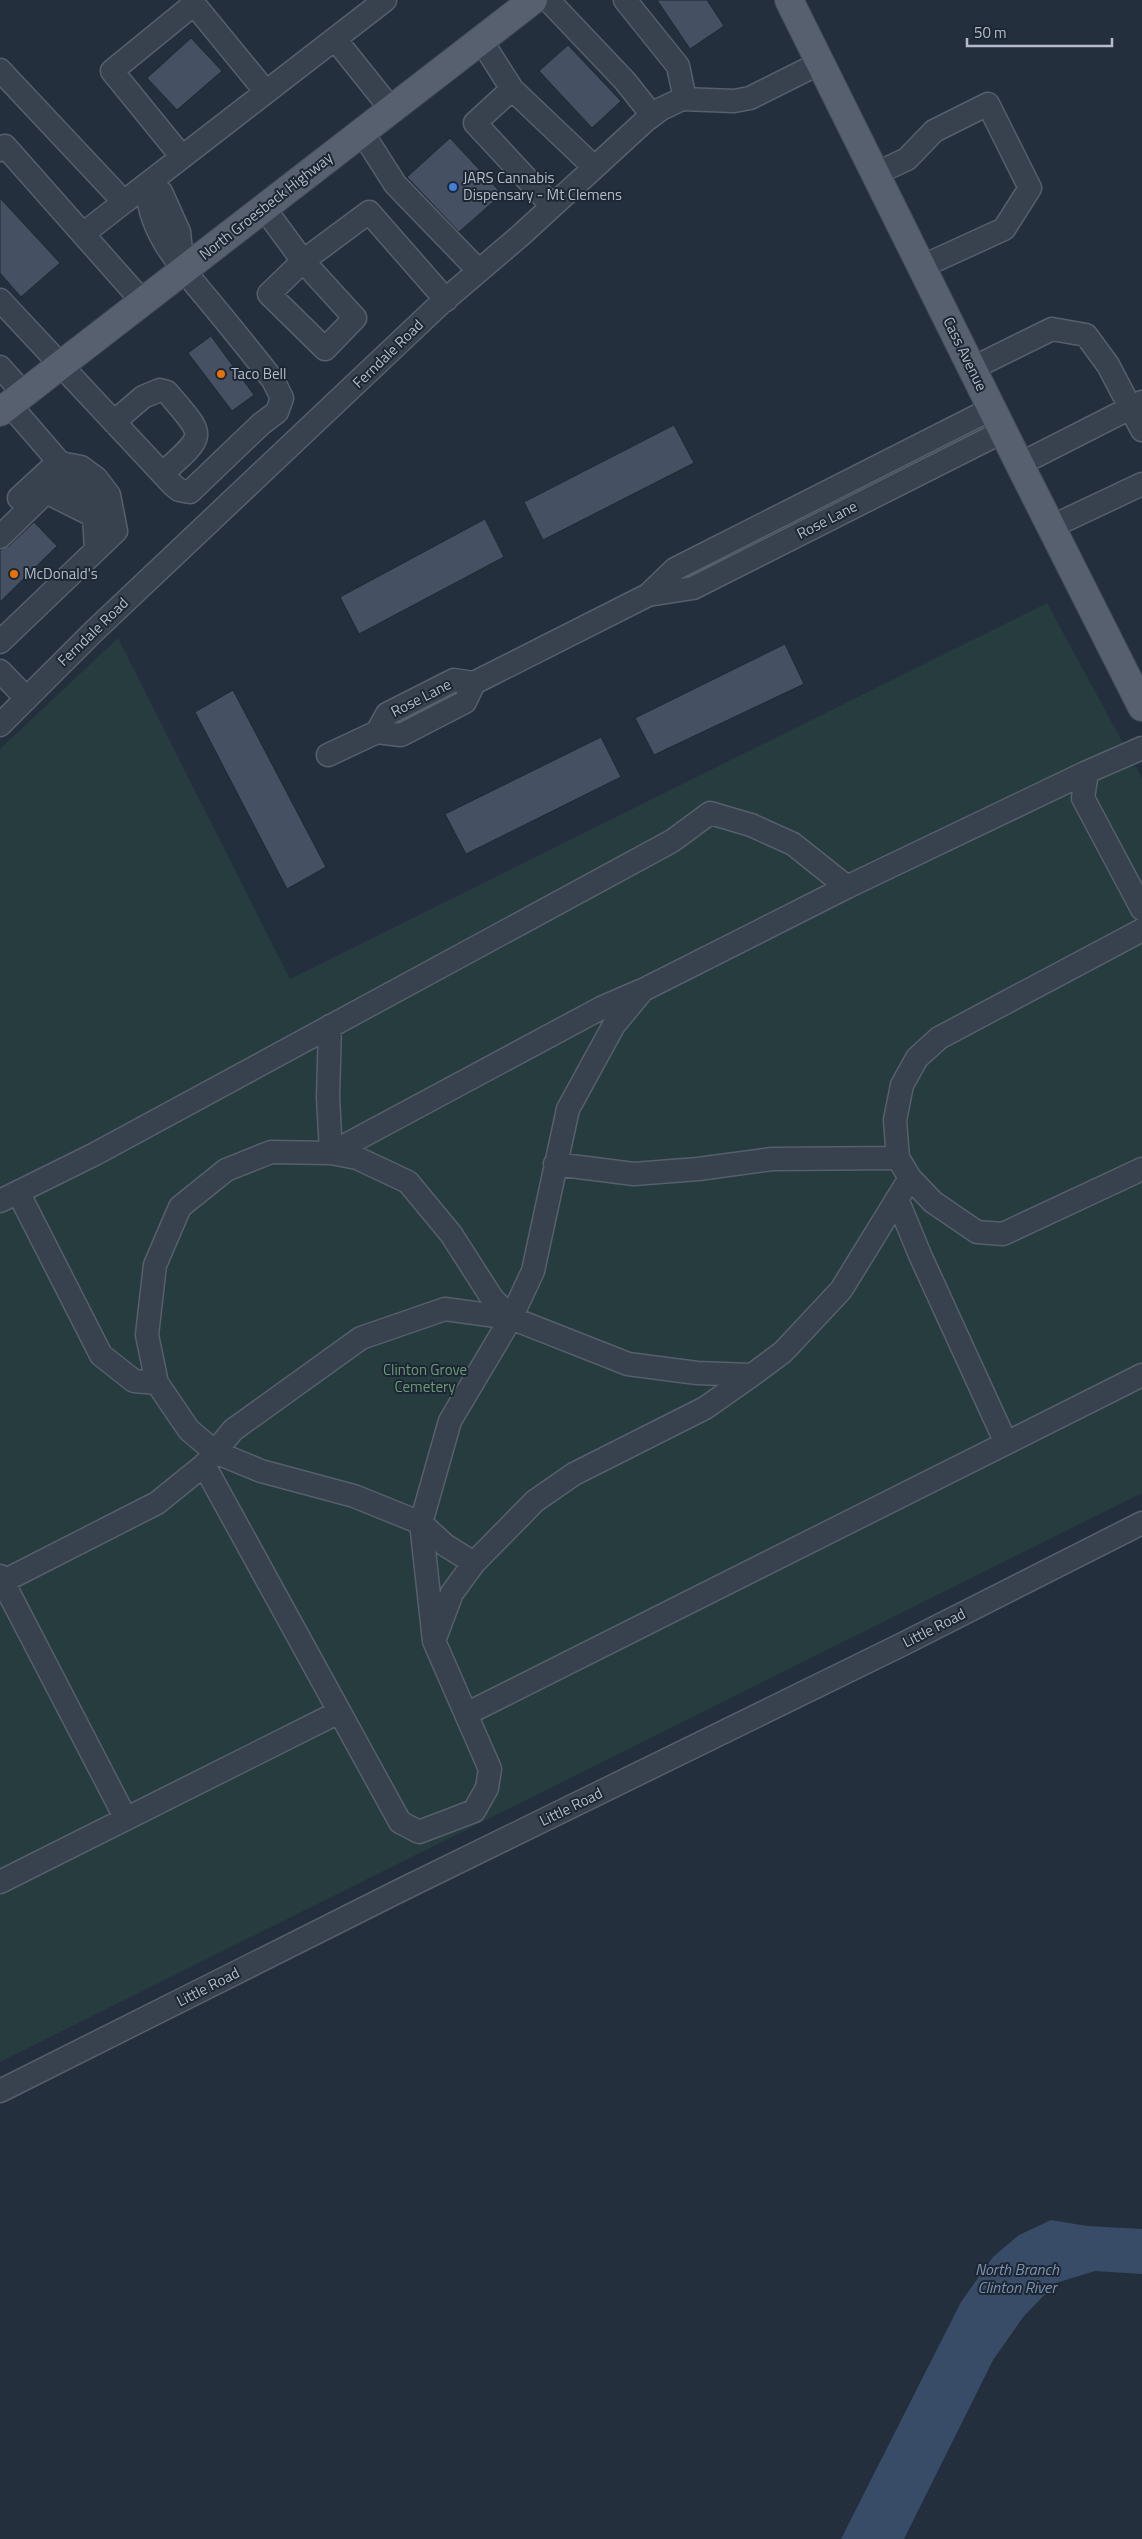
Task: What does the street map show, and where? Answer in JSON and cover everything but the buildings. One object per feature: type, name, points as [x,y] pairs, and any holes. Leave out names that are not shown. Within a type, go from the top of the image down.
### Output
[{"type":"main road","name":"North Groesbeck Highway","points":[[11,404],[533,0]]},
{"type":"main road","name":"Cass Avenue","points":[[789,0],[921,268],[973,368],[1018,465],[1142,707]]},
{"type":"street","points":[[83,234],[385,0]]},
{"type":"street","points":[[548,0],[625,81],[652,115]]},
{"type":"street","points":[[625,0],[678,66],[685,99]]},
{"type":"street","points":[[182,157],[112,71],[194,4],[266,92]]},
{"type":"street","points":[[335,39],[392,109]]},
{"type":"street","points":[[481,40],[512,89],[594,167]]},
{"type":"street","name":"Ferndale Road","points":[[0,725],[92,633],[446,300],[652,115],[685,99],[734,101],[750,98],[820,63]]},
{"type":"street","points":[[0,70],[124,202]]},
{"type":"street","points":[[512,89],[475,123],[552,206]]},
{"type":"street","points":[[875,174],[907,159],[934,131],[988,104],[1030,188],[1004,229],[921,268]]},
{"type":"street","points":[[362,132],[395,184],[479,271]]},
{"type":"street","points":[[0,150],[5,146],[143,302]]},
{"type":"street","points":[[0,300],[60,366],[163,473],[180,490],[190,492],[261,424],[277,412],[282,398],[274,380],[164,243],[147,202],[147,184]]},
{"type":"street","points":[[264,208],[303,261],[369,212],[446,300]]},
{"type":"street","points":[[973,368],[1052,329],[1086,335],[1136,405],[1142,430]]},
{"type":"street","points":[[0,367],[11,404],[58,462],[82,467],[96,478],[109,495],[116,530],[0,642]]},
{"type":"street","points":[[114,422],[153,392],[160,390],[167,392],[194,425],[196,442],[191,449],[163,473]]},
{"type":"street","points":[[1018,465],[1136,405]]},
{"type":"street","name":"Rose Lane","points":[[328,756],[377,732],[387,714],[454,680],[474,683],[648,595],[693,588],[997,420]]},
{"type":"street","points":[[0,516],[58,462]]},
{"type":"street","points":[[1051,528],[1142,484]]},
{"type":"street","points":[[0,537],[46,492],[94,516],[96,550]]},
{"type":"street","points":[[0,671],[26,698]]},
{"type":"street","points":[[331,1153],[603,1006],[643,990],[846,888],[1087,772],[1142,748]]},
{"type":"street","points":[[1087,772],[1083,798],[1142,909]]},
{"type":"street","points":[[157,1382],[134,1381],[101,1355],[9,1197],[95,1154],[672,841],[710,813],[751,825],[793,844],[846,888]]},
{"type":"street","points":[[1142,930],[939,1038],[917,1058],[902,1085],[895,1120],[898,1158],[910,1178],[933,1202],[977,1232],[1003,1234],[1142,1169]]},
{"type":"street","points":[[511,1318],[492,1298],[451,1234],[408,1182],[357,1158],[331,1153],[271,1152],[226,1170],[180,1208],[155,1265],[147,1335],[157,1382],[209,1458],[339,1712],[400,1822],[418,1832],[474,1811],[487,1788],[490,1769],[434,1641],[420,1523],[450,1421],[511,1318],[533,1271],[568,1109],[614,1025],[643,990]]},
{"type":"street","points":[[330,1026],[328,1097],[331,1153]]},
{"type":"street","points":[[555,1164],[634,1174],[698,1169],[772,1158],[898,1158]]},
{"type":"street","points":[[434,1641],[452,1593],[474,1563],[535,1501],[574,1474],[705,1408],[783,1352],[841,1290],[910,1178]]},
{"type":"street","points":[[897,1199],[920,1255],[1006,1443]]},
{"type":"street","points":[[126,1819],[1,1580],[158,1503],[209,1458],[233,1430],[361,1338],[445,1309],[511,1318],[628,1364],[697,1373],[752,1375]]},
{"type":"street","points":[[466,1714],[1142,1375]]},
{"type":"street","points":[[209,1458],[354,1496],[420,1523],[445,1545],[474,1563]]},
{"type":"street","name":"Little Road","points":[[0,2091],[399,1891],[902,1645],[1142,1523]]},
{"type":"street","points":[[0,1882],[339,1712]]},
{"type":"green space","name":"Clinton Grove Cemetery","points":[[1047,603],[1142,778],[1142,1493],[0,2062],[0,749],[118,638],[290,979]]},
{"type":"water","name":"North Branch Clinton River","points":[[1051,2220],[1087,2226],[1142,2229],[1142,2274],[1095,2271],[1056,2283],[1024,2316],[993,2360],[904,2539],[841,2539],[961,2302],[993,2257],[1019,2235]]},
{"type":"place","name":"JARS Cannabis Dispensary - Mt Clemens","points":[[453,187]]},
{"type":"place","name":"Taco Bell","points":[[221,374]]},
{"type":"place","name":"McDonald's","points":[[14,574]]}]
